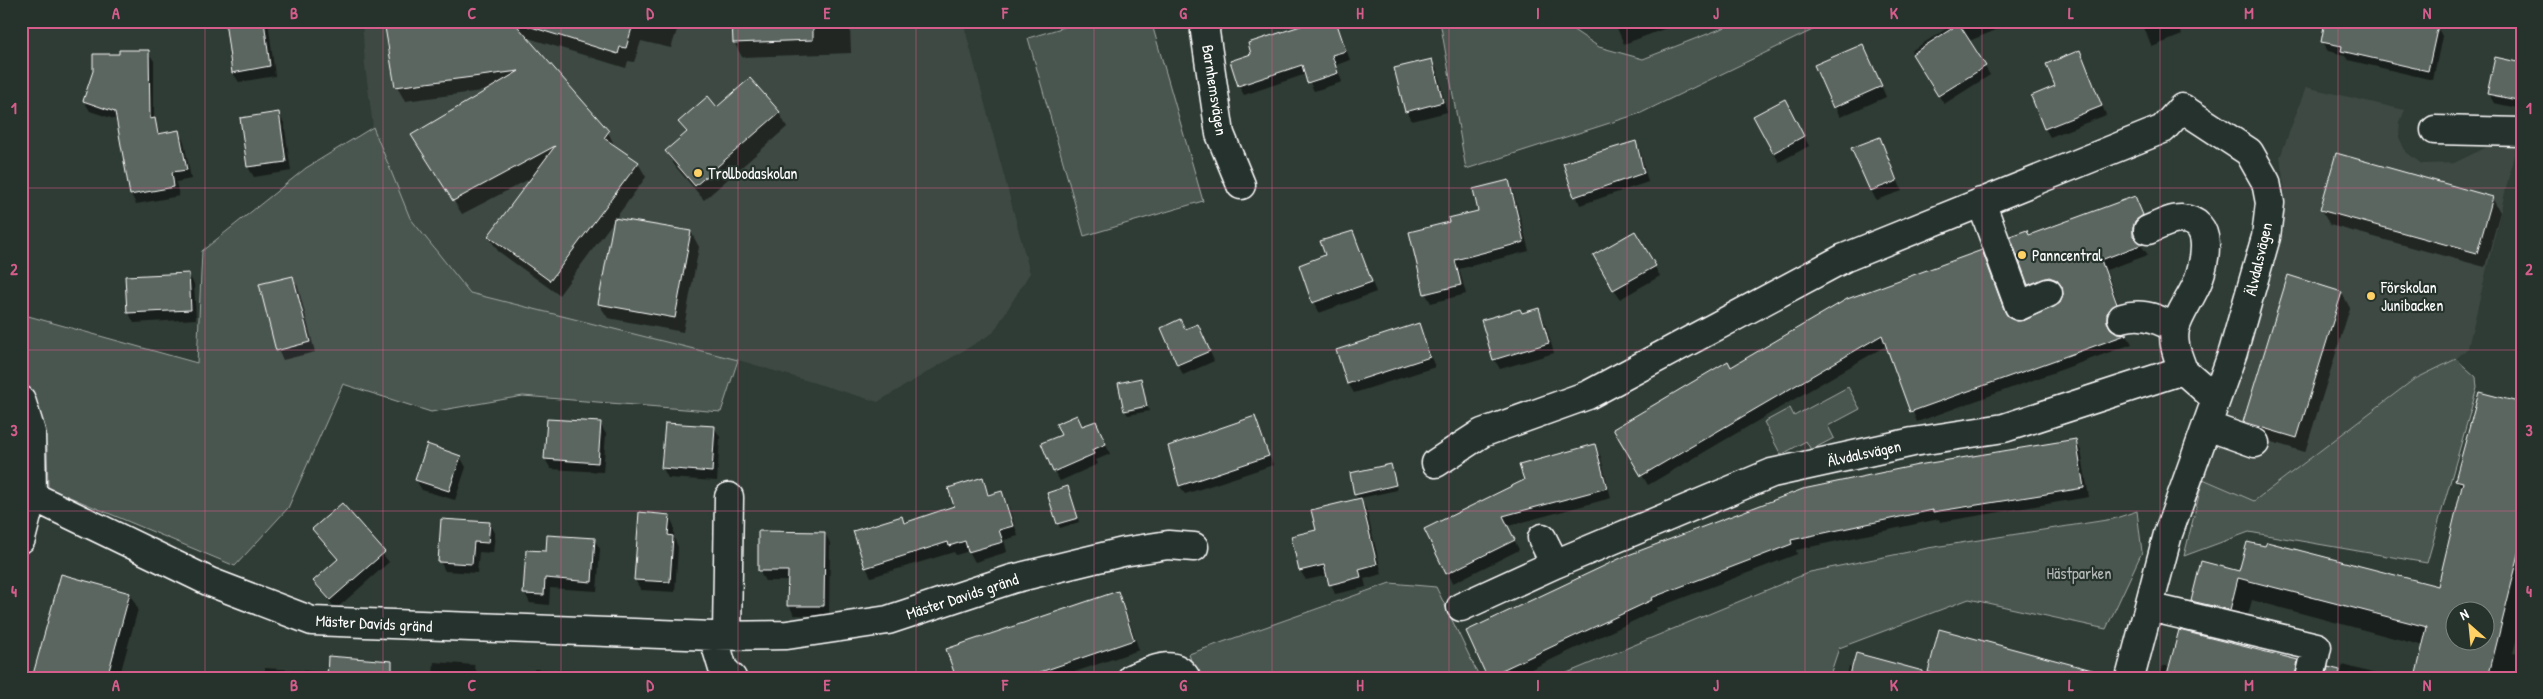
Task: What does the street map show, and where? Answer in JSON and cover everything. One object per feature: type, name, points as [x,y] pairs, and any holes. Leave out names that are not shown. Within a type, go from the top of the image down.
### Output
[{"type":"street","name":"Barnhemsvägen","points":[[1206,21],[1205,32],[1220,134],[1241,186]]},
{"type":"street","name":"Älvdalsvägen","points":[[1436,462],[1482,433],[1588,395],[1844,258],[2163,129],[2182,108],[2249,152],[2266,182],[2270,203],[2266,237],[2233,352],[2168,534],[2130,678]]},
{"type":"street","points":[[2435,130],[2522,132]]},
{"type":"street","points":[[1981,202],[2019,306],[2048,293]]},
{"type":"street","points":[[2148,230],[2181,219],[2198,225],[2203,232],[2206,248],[2198,281],[2175,328],[2174,347],[2183,370],[2216,399]]},
{"type":"street","points":[[2122,318],[2129,316],[2158,318],[2175,328]]},
{"type":"street","name":"Älvdalsvägen","points":[[1461,607],[1555,564],[1772,473],[1913,442],[2004,428],[2183,370]]},
{"type":"street","points":[[21,400],[31,432],[32,496],[21,539]]},
{"type":"street","points":[[2207,426],[2255,443]]},
{"type":"street","name":"Mäster Davids gränd","points":[[32,496],[210,582],[312,621],[720,635],[787,635],[888,620],[1012,579],[1123,552],[1168,545],[1194,547]]},
{"type":"street","points":[[729,497],[720,635],[723,669],[732,678]]},
{"type":"street","points":[[1542,538],[1555,564]]},
{"type":"street","points":[[2149,607],[2317,647],[2310,678]]},
{"type":"street","points":[[1132,678],[1170,666],[1181,670],[1186,678]]},
{"type":"shaded area","name":"Trollbodaskolan","points":[[362,21],[963,21],[1030,273],[993,333],[878,402],[738,360],[470,293],[410,218],[373,127],[365,66]]},
{"type":"shaded area","name":"Förskolan Junibacken","points":[[2306,87],[2405,110],[2400,122],[2399,137],[2406,152],[2422,164],[2454,163],[2489,146],[2516,147],[2468,348],[2456,359],[2413,380],[2253,501],[2203,479],[2278,244],[2285,194],[2280,157]]},
{"type":"green space","points":[[1085,21],[1151,21],[1203,201],[1084,236],[1028,38]]},
{"type":"green space","points":[[1440,21],[1560,21],[1599,47],[1643,59],[1741,21],[1831,21],[1641,113],[1466,169]]},
{"type":"green space","points":[[373,127],[410,218],[470,293],[738,360],[721,412],[523,396],[431,412],[343,384],[288,508],[235,566],[48,488],[47,447],[21,377],[21,314],[197,363],[202,251],[306,168]]},
{"type":"green space","points":[[2456,359],[2476,377],[2477,388],[2427,563],[2249,532],[2184,556],[2203,479],[2254,501],[2413,380]]},
{"type":"green space","points":[[1848,387],[1860,409],[1828,426],[1834,438],[1811,450],[1806,441],[1781,455],[1764,422],[1790,408],[1794,416]]},
{"type":"green space","name":"Hästparken","points":[[2137,511],[2142,552],[2106,629],[1969,599],[1839,648],[1829,678],[1555,678],[1810,572],[1928,548],[2113,519]]},
{"type":"green space","points":[[1390,583],[1436,587],[1480,678],[1196,678],[1189,654]]},
{"type":"building","points":[[225,21],[264,21],[270,66],[232,73]]},
{"type":"building","points":[[384,21],[513,21],[609,131],[604,138],[639,162],[550,281],[488,236],[555,146],[453,201],[411,135],[519,71],[395,87]]},
{"type":"building","points":[[529,21],[634,21],[626,48],[620,47],[618,54],[528,26]]},
{"type":"building","points":[[732,21],[813,21],[813,40],[733,43]]},
{"type":"building","points":[[1316,21],[1336,21],[1346,51],[1332,55],[1338,73],[1307,83],[1302,65],[1238,86],[1230,61],[1251,54],[1248,43]]},
{"type":"building","points":[[2325,21],[2417,21],[2438,25],[2428,71],[2341,51],[2342,46],[2321,42]]},
{"type":"building","points":[[1959,24],[1986,66],[1938,96],[1912,54]]},
{"type":"building","points":[[1863,44],[1882,86],[1833,108],[1814,65]]},
{"type":"building","points":[[119,50],[149,50],[150,119],[155,118],[158,134],[179,130],[187,170],[172,172],[174,187],[130,195],[115,112],[83,101],[93,71],[93,54],[119,54]]},
{"type":"building","points":[[2080,50],[2102,106],[2044,129],[2031,96],[2055,86],[2046,64]]},
{"type":"building","points":[[2495,57],[2522,63],[2522,101],[2487,94]]},
{"type":"building","points":[[1432,59],[1443,102],[1405,112],[1394,68]]},
{"type":"building","points":[[750,78],[780,112],[695,186],[665,151],[687,132],[678,122],[708,96],[717,107]]},
{"type":"building","points":[[1785,99],[1804,136],[1773,153],[1753,116]]},
{"type":"building","points":[[279,112],[286,162],[247,167],[240,118]]},
{"type":"building","points":[[1880,137],[1897,181],[1870,191],[1851,148]]},
{"type":"building","points":[[1636,141],[1644,173],[1574,197],[1563,163]]},
{"type":"building","points":[[2336,153],[2493,197],[2477,253],[2320,210]]},
{"type":"building","points":[[1509,180],[1524,242],[1455,260],[1461,285],[1424,294],[1409,232],[1449,222],[1448,218],[1478,211],[1473,189]]},
{"type":"building","points":[[2135,196],[2143,215],[2135,221],[2133,236],[2143,244],[2101,260],[2117,304],[2107,313],[2107,322],[2111,329],[2117,333],[2128,334],[1910,412],[1882,335],[1641,476],[1613,429],[1728,361],[1731,367],[1847,299],[1982,250],[2005,312],[2009,318],[2017,321],[2025,320],[2060,303],[2063,295],[2062,287],[2057,280],[2049,277],[2028,285],[2010,236],[2027,230],[2029,235]]},
{"type":"building","points":[[614,218],[691,231],[675,318],[598,304]]},
{"type":"building","points":[[1353,231],[1372,282],[1312,303],[1299,265],[1325,255],[1320,241]]},
{"type":"building","points":[[1635,231],[1656,266],[1613,290],[1593,255]]},
{"type":"building","points":[[189,273],[191,310],[127,313],[125,276]]},
{"type":"building","points":[[2288,275],[2342,292],[2297,438],[2243,422]]},
{"type":"building","points":[[293,276],[310,342],[276,351],[259,284]]},
{"type":"building","points":[[1539,308],[1549,343],[1493,360],[1481,320],[1520,309],[1522,313]]},
{"type":"building","points":[[1180,319],[1185,329],[1198,324],[1210,351],[1177,365],[1161,328]]},
{"type":"building","points":[[1419,323],[1430,357],[1347,384],[1336,350]]},
{"type":"building","points":[[1141,378],[1147,406],[1124,411],[1118,383]]},
{"type":"building","points":[[2479,392],[2522,403],[2522,542],[2496,646],[2496,602],[2446,602],[2446,652],[2494,652],[2488,678],[2415,678],[2427,627],[2238,578],[2230,610],[2191,601],[2201,561],[2239,571],[2247,542],[2265,546],[2267,542],[2438,586],[2463,482],[2455,480]]},
{"type":"building","points":[[1077,415],[1082,426],[1096,421],[1106,444],[1092,450],[1094,454],[1053,472],[1041,443],[1061,435],[1056,424]]},
{"type":"building","points":[[1255,416],[1269,456],[1179,486],[1168,446]]},
{"type":"building","points":[[547,419],[601,422],[598,463],[544,459]]},
{"type":"building","points":[[665,423],[715,426],[712,472],[661,468]]},
{"type":"building","points":[[2076,439],[2084,488],[1933,512],[1933,510],[1791,540],[1792,544],[1651,598],[1652,600],[1487,677],[1466,631],[1623,557],[1803,489],[1918,465]]},
{"type":"building","points":[[427,444],[461,456],[449,491],[415,480]]},
{"type":"building","points":[[1595,444],[1607,488],[1503,516],[1515,540],[1446,574],[1424,529],[1524,480],[1519,465]]},
{"type":"building","points":[[1391,464],[1396,485],[1354,495],[1350,473]]},
{"type":"building","points":[[983,477],[988,495],[1002,491],[1013,526],[999,530],[1003,542],[968,552],[965,541],[949,546],[948,542],[865,568],[853,531],[902,516],[904,523],[954,506],[948,488]]},
{"type":"building","points":[[1068,486],[1078,518],[1057,524],[1047,493]]},
{"type":"building","points":[[1361,498],[1377,564],[1359,569],[1361,577],[1329,585],[1324,565],[1299,571],[1291,536],[1316,530],[1311,510]]},
{"type":"building","points":[[342,503],[385,552],[330,600],[313,581],[338,559],[312,529]]},
{"type":"building","points":[[639,512],[670,515],[668,535],[673,536],[670,582],[634,580]]},
{"type":"building","points":[[441,519],[490,522],[488,543],[474,542],[472,564],[438,562]]},
{"type":"building","points":[[758,531],[825,532],[824,606],[787,606],[788,571],[758,571]]},
{"type":"building","points":[[547,535],[595,538],[592,582],[545,578],[544,595],[523,594],[526,550],[546,551]]},
{"type":"building","points":[[61,574],[130,593],[107,678],[32,678]]},
{"type":"building","points":[[1118,591],[1134,640],[1023,678],[956,678],[946,649]]},
{"type":"building","points":[[1939,629],[2096,671],[2095,678],[1948,678],[1928,672]]},
{"type":"building","points":[[2179,630],[2298,660],[2295,678],[2166,678]]},
{"type":"building","points":[[1856,653],[1923,671],[1922,678],[1849,678]]},
{"type":"building","points":[[328,656],[392,661],[392,678],[327,678]]},
{"type":"building","points":[[2328,667],[2340,670],[2339,678],[2326,678]]},
{"type":"place","name":"Trollbodaskolan","points":[[698,173]]},
{"type":"place","name":"Panncentral","points":[[2022,255]]},
{"type":"place","name":"Förskolan Junibacken","points":[[2371,296]]}]
